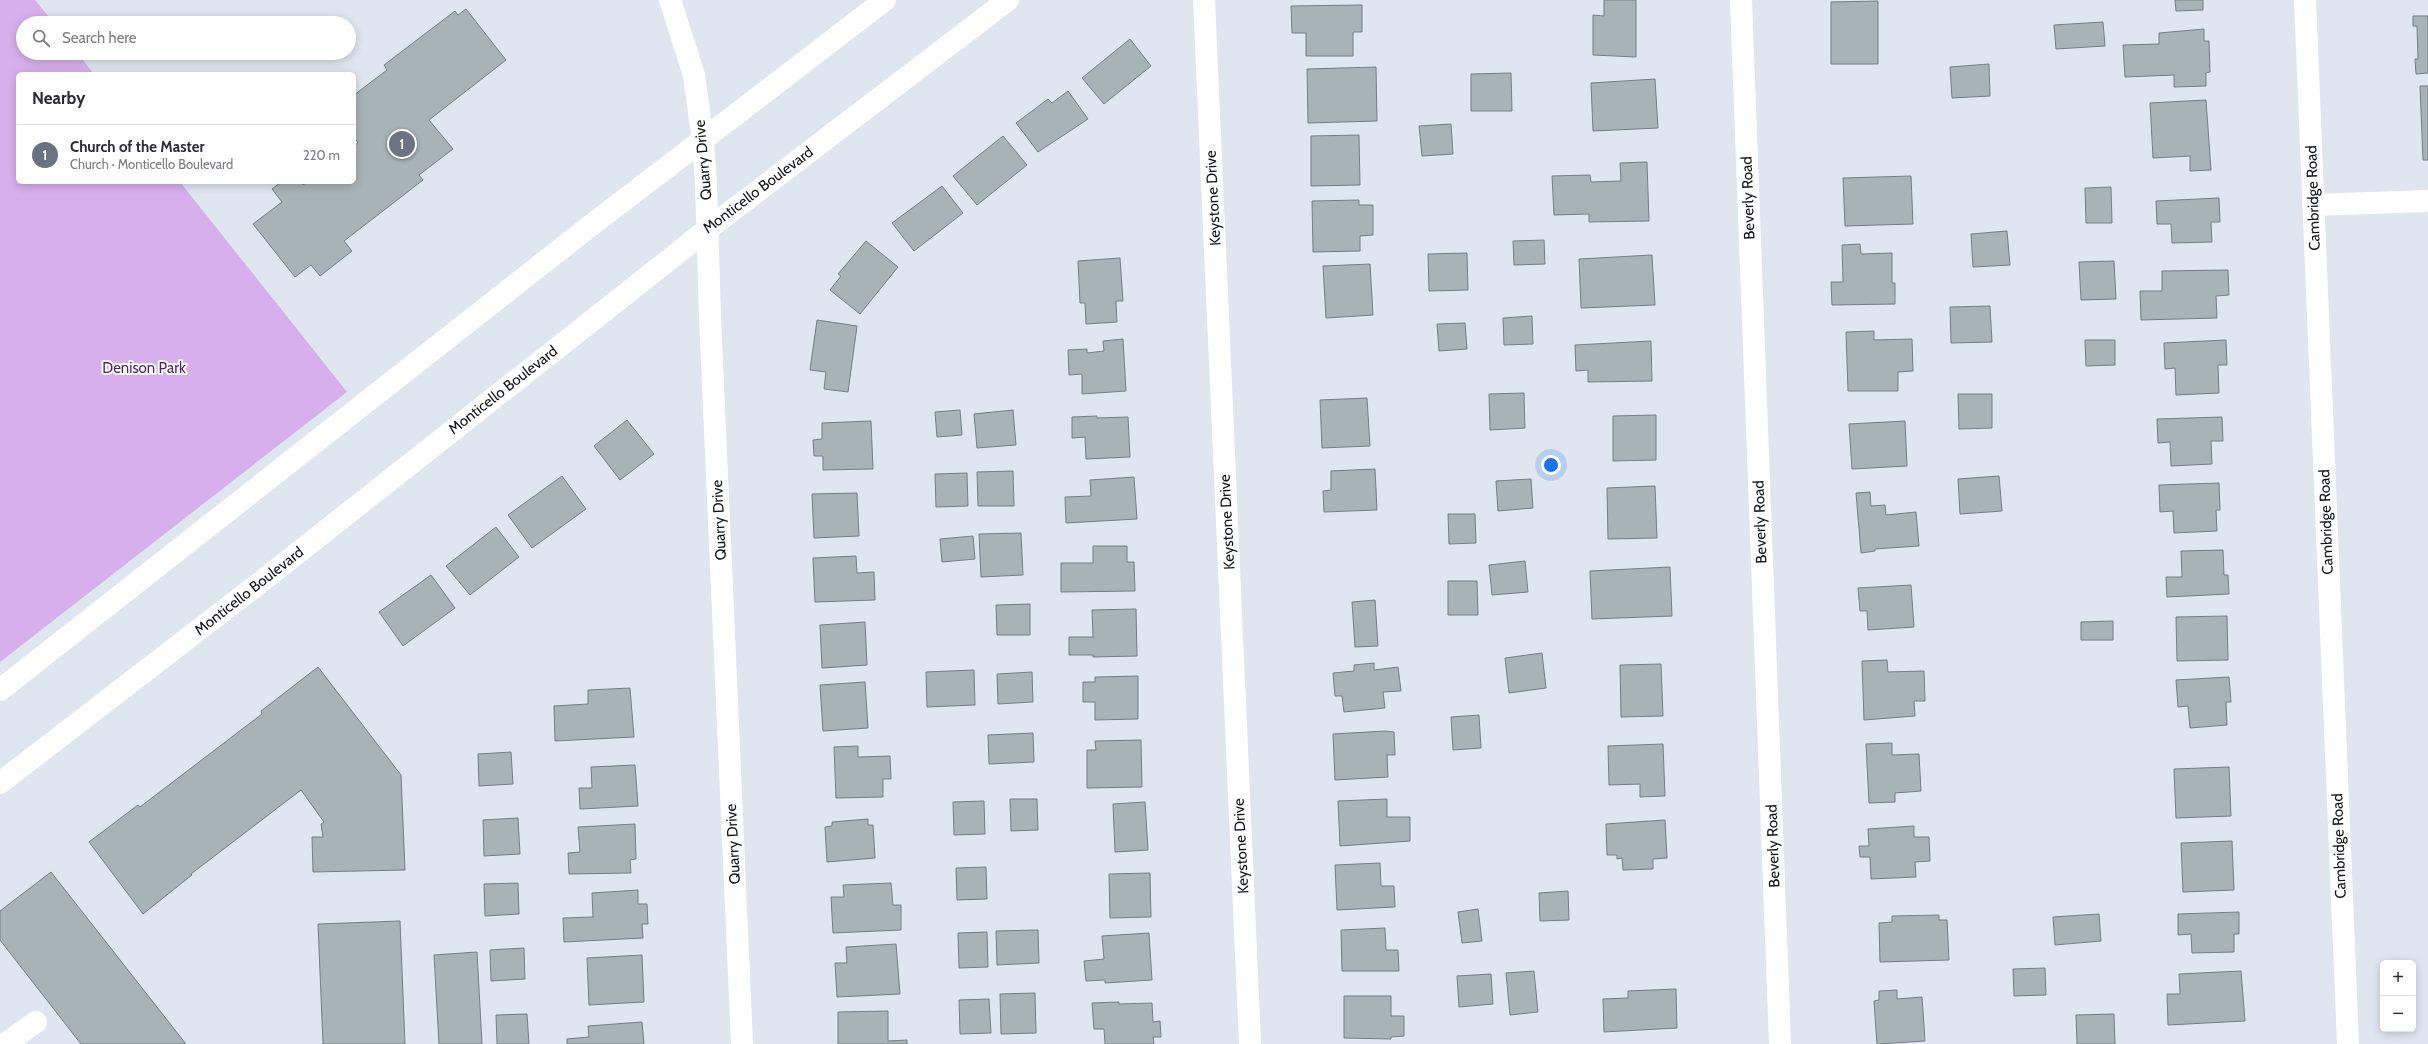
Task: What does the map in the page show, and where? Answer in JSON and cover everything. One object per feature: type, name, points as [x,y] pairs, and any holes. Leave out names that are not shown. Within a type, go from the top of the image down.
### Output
[{"type":"street","name":"Quarry Drive","points":[[670,0],[694,75],[703,141],[742,1044]]},
{"type":"street","points":[[0,690],[578,235],[703,141],[885,0]]},
{"type":"street","name":"Monticello Boulevard","points":[[0,783],[272,574],[708,229],[1008,0]]},
{"type":"street","name":"Keystone Drive","points":[[1204,0],[1250,1044]]},
{"type":"street","name":"Beverly Road","points":[[1741,0],[1780,1044]]},
{"type":"street","name":"Cambridge Road","points":[[2305,0],[2348,1044]]},
{"type":"street","points":[[2313,205],[2428,201]]},
{"type":"street","points":[[5,1044],[36,1022]]},
{"type":"green space","name":"Denison Park","points":[[0,0],[35,0],[48,16],[16,16],[16,60],[83,60],[92,72],[16,72],[16,184],[182,184],[347,392],[0,662]]},
{"type":"building","points":[[1604,0],[1636,0],[1636,57],[1593,55],[1593,15],[1604,16]]},
{"type":"building","points":[[2175,0],[2203,0],[2203,10],[2176,11]]},
{"type":"building","points":[[1878,1],[1878,64],[1831,64],[1831,2]]},
{"type":"building","points":[[1362,5],[1362,32],[1353,32],[1353,56],[1306,56],[1306,33],[1292,33],[1291,6]]},
{"type":"building","points":[[466,9],[506,60],[429,120],[453,149],[419,175],[423,180],[344,241],[352,251],[320,276],[311,265],[295,277],[253,224],[282,202],[272,189],[278,184],[356,184],[356,144],[358,143],[356,140],[356,93],[387,70],[384,65],[455,11],[458,15]]},
{"type":"building","points":[[2413,16],[2428,16],[2428,73],[2416,74],[2415,59],[2418,59],[2417,26],[2413,26]]},
{"type":"building","points":[[2103,22],[2105,46],[2056,49],[2054,25]]},
{"type":"building","points":[[2204,29],[2204,41],[2209,41],[2210,72],[2206,73],[2206,86],[2174,87],[2174,75],[2125,77],[2123,45],[2159,44],[2159,33]]},
{"type":"building","points":[[1130,39],[1151,66],[1104,104],[1082,78]]},
{"type":"building","points":[[1989,64],[1990,96],[1952,98],[1950,67]]},
{"type":"building","points":[[1376,67],[1377,121],[1308,123],[1307,69]]},
{"type":"building","points":[[1511,73],[1512,111],[1471,111],[1471,74]]},
{"type":"building","points":[[1655,79],[1658,128],[1593,131],[1591,83]]},
{"type":"building","points":[[2420,86],[2428,86],[2428,160],[2423,160]]},
{"type":"building","points":[[1068,91],[1088,119],[1038,152],[1016,123],[1048,99],[1052,103]]},
{"type":"building","points":[[2206,100],[2211,170],[2190,171],[2190,156],[2153,158],[2150,103]]},
{"type":"building","points":[[1451,124],[1453,154],[1422,156],[1419,126]]},
{"type":"building","points":[[1359,135],[1360,185],[1311,186],[1311,136]]},
{"type":"building","points":[[1003,136],[1027,165],[977,205],[953,176]]},
{"type":"building","points":[[1647,162],[1649,221],[1589,222],[1589,214],[1554,215],[1552,176],[1590,175],[1591,182],[1621,181],[1620,163]]},
{"type":"building","points":[[1911,176],[1913,224],[1845,226],[1843,178]]},
{"type":"building","points":[[942,186],[963,213],[914,251],[892,223]]},
{"type":"building","points":[[2111,187],[2112,223],[2086,223],[2085,188]]},
{"type":"building","points":[[2219,198],[2220,222],[2211,222],[2212,242],[2172,243],[2171,224],[2157,224],[2156,201]]},
{"type":"building","points":[[1359,200],[1359,205],[1373,205],[1373,235],[1360,236],[1360,251],[1313,252],[1312,201]]},
{"type":"building","points":[[2007,231],[2010,265],[1973,267],[1971,234]]},
{"type":"building","points":[[1544,240],[1545,264],[1514,265],[1513,241]]},
{"type":"building","points":[[866,241],[898,267],[860,314],[830,290],[841,276],[838,274]]},
{"type":"building","points":[[1860,244],[1861,254],[1892,253],[1892,283],[1895,283],[1895,304],[1832,305],[1831,282],[1843,282],[1842,245]]},
{"type":"building","points":[[1467,253],[1468,290],[1429,291],[1428,254]]},
{"type":"building","points":[[1652,255],[1655,305],[1581,308],[1579,259]]},
{"type":"building","points":[[1120,258],[1123,301],[1116,301],[1117,322],[1086,324],[1085,303],[1080,303],[1078,261]]},
{"type":"building","points":[[2114,261],[2116,299],[2081,300],[2079,262]]},
{"type":"building","points":[[1370,264],[1373,315],[1326,318],[1323,266]]},
{"type":"building","points":[[2228,270],[2229,295],[2216,296],[2217,318],[2141,320],[2140,291],[2162,291],[2162,271]]},
{"type":"building","points":[[1990,306],[1992,342],[1951,343],[1950,307]]},
{"type":"building","points":[[1532,316],[1533,344],[1504,345],[1503,318]]},
{"type":"building","points":[[817,320],[857,326],[848,392],[824,389],[826,372],[810,370]]},
{"type":"building","points":[[1465,323],[1467,349],[1439,351],[1437,324]]},
{"type":"building","points":[[1874,331],[1874,340],[1912,339],[1913,371],[1898,372],[1898,391],[1848,391],[1846,332]]},
{"type":"building","points":[[1123,339],[1126,391],[1082,394],[1082,374],[1069,375],[1068,350],[1087,349],[1087,353],[1104,351],[1103,341]]},
{"type":"building","points":[[2085,340],[2115,340],[2115,365],[2086,366]]},
{"type":"building","points":[[2226,340],[2227,365],[2218,365],[2219,393],[2176,395],[2175,368],[2165,369],[2164,343]]},
{"type":"building","points":[[1651,341],[1652,381],[1588,382],[1588,370],[1576,371],[1575,345]]},
{"type":"building","points":[[1524,393],[1525,428],[1490,430],[1489,394]]},
{"type":"building","points":[[1958,394],[1992,394],[1992,428],[1959,429]]},
{"type":"building","points":[[1367,398],[1370,446],[1322,448],[1320,400]]},
{"type":"building","points":[[960,410],[962,435],[937,437],[935,412]]},
{"type":"building","points":[[1013,410],[1016,445],[977,448],[974,414]]},
{"type":"building","points":[[1656,415],[1656,460],[1613,461],[1613,416]]},
{"type":"building","points":[[1097,416],[1097,418],[1128,417],[1130,457],[1086,459],[1085,437],[1072,438],[1072,417]]},
{"type":"building","points":[[2222,417],[2223,441],[2211,441],[2212,464],[2171,466],[2170,442],[2158,443],[2157,419]]},
{"type":"building","points":[[627,420],[654,454],[620,480],[594,446]]},
{"type":"building","points":[[871,421],[873,469],[823,470],[823,456],[814,456],[813,440],[822,439],[822,423]]},
{"type":"building","points":[[1905,421],[1907,466],[1852,469],[1849,424]]},
{"type":"building","points":[[1375,469],[1377,510],[1324,512],[1323,491],[1331,490],[1331,471]]},
{"type":"building","points":[[1013,471],[1014,506],[978,506],[977,472]]},
{"type":"building","points":[[967,473],[968,506],[936,507],[935,474]]},
{"type":"building","points":[[562,476],[586,509],[532,548],[508,515]]},
{"type":"building","points":[[1999,476],[2002,511],[1960,514],[1958,479]]},
{"type":"building","points":[[1134,477],[1137,519],[1066,523],[1065,497],[1091,496],[1090,480]]},
{"type":"building","points":[[1531,479],[1533,508],[1498,511],[1496,481]]},
{"type":"building","points":[[2219,483],[2220,510],[2216,510],[2217,531],[2174,533],[2173,511],[2160,512],[2159,485]]},
{"type":"building","points":[[1655,486],[1657,538],[1608,539],[1607,488]]},
{"type":"building","points":[[1870,492],[1871,506],[1885,505],[1886,515],[1916,512],[1919,546],[1875,549],[1875,551],[1861,553],[1856,493]]},
{"type":"building","points":[[857,493],[859,536],[814,538],[812,494]]},
{"type":"building","points":[[1448,514],[1475,514],[1476,543],[1449,544]]},
{"type":"building","points":[[496,527],[519,557],[470,595],[446,566]]},
{"type":"building","points":[[1021,533],[1023,575],[981,577],[979,534]]},
{"type":"building","points":[[973,536],[975,559],[942,562],[940,539]]},
{"type":"building","points":[[1093,546],[1127,546],[1127,562],[1134,562],[1135,591],[1061,592],[1061,563],[1093,563]]},
{"type":"building","points":[[2223,550],[2224,575],[2228,575],[2229,594],[2167,597],[2166,577],[2182,577],[2181,551]]},
{"type":"building","points":[[856,556],[857,573],[874,572],[875,600],[815,602],[813,558]]},
{"type":"building","points":[[1525,561],[1528,592],[1492,595],[1489,565]]},
{"type":"building","points":[[1670,567],[1672,616],[1592,619],[1590,571]]},
{"type":"building","points":[[431,575],[455,608],[403,646],[379,612]]},
{"type":"building","points":[[1448,581],[1477,581],[1478,615],[1448,615]]},
{"type":"building","points":[[1911,585],[1914,627],[1868,630],[1867,611],[1860,611],[1858,588]]},
{"type":"building","points":[[1375,600],[1378,646],[1355,647],[1352,602]]},
{"type":"building","points":[[1030,604],[1030,635],[997,635],[996,605]]},
{"type":"building","points":[[1136,609],[1137,656],[1093,657],[1093,655],[1069,655],[1069,637],[1093,637],[1092,610]]},
{"type":"building","points":[[2227,616],[2228,660],[2177,661],[2176,617]]},
{"type":"building","points":[[2113,621],[2113,640],[2081,640],[2081,622]]},
{"type":"building","points":[[865,622],[867,665],[822,668],[820,625]]},
{"type":"building","points":[[1542,653],[1546,688],[1509,693],[1505,658]]},
{"type":"building","points":[[1887,660],[1888,672],[1924,671],[1925,701],[1914,701],[1915,716],[1864,720],[1862,661]]},
{"type":"building","points":[[1374,663],[1374,670],[1398,667],[1401,691],[1383,692],[1385,708],[1344,712],[1342,696],[1335,696],[1333,673],[1354,671],[1354,665]]},
{"type":"building","points":[[1661,664],[1663,716],[1621,717],[1620,665]]},
{"type":"building","points":[[318,667],[401,775],[405,870],[313,872],[312,837],[323,837],[321,824],[324,822],[301,790],[191,874],[192,875],[143,914],[89,842],[138,805],[140,807],[262,714],[261,711]]},
{"type":"building","points":[[974,670],[975,705],[927,707],[926,672]]},
{"type":"building","points":[[1032,672],[1033,702],[998,704],[997,674]]},
{"type":"building","points":[[1138,676],[1138,719],[1095,720],[1095,702],[1083,702],[1083,682],[1095,682],[1095,677]]},
{"type":"building","points":[[2229,677],[2231,702],[2226,702],[2227,725],[2190,728],[2188,706],[2178,707],[2176,680]]},
{"type":"building","points":[[865,682],[868,728],[823,731],[820,685]]},
{"type":"building","points":[[630,688],[634,737],[555,741],[554,706],[588,704],[588,690]]},
{"type":"building","points":[[1479,715],[1481,748],[1453,750],[1451,717]]},
{"type":"building","points":[[1385,731],[1394,732],[1395,755],[1387,755],[1388,777],[1335,780],[1333,734]]},
{"type":"building","points":[[1033,733],[1034,762],[989,764],[988,735]]},
{"type":"building","points":[[1141,740],[1142,787],[1087,788],[1087,750],[1096,750],[1095,741]]},
{"type":"building","points":[[1892,743],[1892,755],[1919,754],[1921,791],[1895,793],[1895,802],[1869,803],[1866,744]]},
{"type":"building","points":[[1663,744],[1665,796],[1640,797],[1640,784],[1609,785],[1608,746]]},
{"type":"building","points":[[858,746],[858,757],[890,756],[891,779],[883,779],[883,797],[836,798],[834,747]]},
{"type":"building","points":[[511,752],[513,784],[479,786],[478,754]]},
{"type":"building","points":[[635,765],[638,806],[580,809],[579,788],[592,788],[591,767]]},
{"type":"building","points":[[2229,767],[2231,816],[2176,818],[2174,769]]},
{"type":"building","points":[[1010,799],[1037,799],[1038,830],[1011,831]]},
{"type":"building","points":[[1387,799],[1387,817],[1410,817],[1410,841],[1340,846],[1338,801]]},
{"type":"building","points":[[984,801],[985,834],[954,835],[953,802]]},
{"type":"building","points":[[1145,802],[1148,850],[1115,852],[1113,804]]},
{"type":"building","points":[[518,818],[520,854],[484,856],[483,820]]},
{"type":"building","points":[[868,819],[868,825],[873,825],[875,858],[827,862],[825,827],[832,826],[832,822]]},
{"type":"building","points":[[1665,820],[1667,858],[1653,859],[1653,869],[1623,870],[1622,858],[1617,859],[1617,855],[1607,855],[1606,824]]},
{"type":"building","points":[[635,824],[636,859],[630,860],[631,873],[569,874],[568,853],[580,852],[578,827]]},
{"type":"building","points":[[1914,826],[1914,837],[1929,837],[1930,861],[1915,862],[1916,877],[1871,879],[1870,857],[1860,857],[1859,846],[1869,846],[1868,829]]},
{"type":"building","points":[[2232,841],[2234,890],[2183,892],[2181,843]]},
{"type":"building","points":[[1380,863],[1381,886],[1394,886],[1395,907],[1337,910],[1335,865]]},
{"type":"building","points":[[986,867],[987,899],[957,900],[956,868]]},
{"type":"building","points":[[51,872],[186,1044],[81,1044],[0,940],[0,911]]},
{"type":"building","points":[[1150,873],[1151,917],[1110,918],[1109,874]]},
{"type":"building","points":[[518,883],[519,914],[485,916],[484,884]]},
{"type":"building","points":[[891,883],[893,905],[901,905],[901,930],[833,933],[831,897],[844,897],[843,885]]},
{"type":"building","points":[[638,890],[638,904],[647,904],[648,924],[642,924],[643,938],[564,942],[563,918],[593,917],[592,893]]},
{"type":"building","points":[[1568,891],[1569,920],[1540,921],[1539,893]]},
{"type":"building","points":[[1478,909],[1482,941],[1462,943],[1458,912]]},
{"type":"building","points":[[2239,912],[2239,934],[2234,934],[2234,952],[2192,953],[2191,934],[2178,935],[2178,914]]},
{"type":"building","points":[[2099,914],[2101,941],[2055,945],[2053,917]]},
{"type":"building","points":[[1939,915],[1939,920],[1947,920],[1949,960],[1880,962],[1879,923],[1892,922],[1892,916]]},
{"type":"building","points":[[400,921],[405,1044],[323,1044],[318,924]]},
{"type":"building","points":[[1385,928],[1386,950],[1398,950],[1399,971],[1342,971],[1341,930]]},
{"type":"building","points":[[1038,930],[1039,963],[997,965],[996,931]]},
{"type":"building","points":[[987,932],[988,967],[959,968],[958,933]]},
{"type":"building","points":[[1149,933],[1152,980],[1105,983],[1105,980],[1086,981],[1084,961],[1104,959],[1102,936]]},
{"type":"building","points":[[896,944],[900,994],[837,997],[835,963],[847,963],[846,947]]},
{"type":"building","points":[[524,948],[525,979],[491,981],[490,950]]},
{"type":"building","points":[[477,952],[482,1044],[439,1044],[434,955]]},
{"type":"building","points":[[642,955],[644,1002],[589,1005],[587,958]]},
{"type":"building","points":[[2045,968],[2046,995],[2014,996],[2013,969]]},
{"type":"building","points":[[1534,971],[1538,1012],[1510,1015],[1506,973]]},
{"type":"building","points":[[2241,971],[2245,1021],[2168,1025],[2167,994],[2180,994],[2179,974]]},
{"type":"building","points":[[1491,974],[1493,1004],[1459,1007],[1457,976]]},
{"type":"building","points":[[1676,989],[1677,1028],[1604,1032],[1603,999],[1628,998],[1628,991]]},
{"type":"building","points":[[1897,990],[1897,999],[1922,997],[1925,1041],[1877,1044],[1874,1001],[1879,1000],[1879,991]]},
{"type":"building","points":[[1035,993],[1036,1033],[1001,1034],[1000,994]]},
{"type":"building","points":[[1344,996],[1391,996],[1391,1016],[1404,1016],[1404,1036],[1391,1037],[1391,1039],[1344,1038]]},
{"type":"building","points":[[989,999],[991,1033],[960,1034],[959,1000]]},
{"type":"building","points":[[1119,1002],[1119,1004],[1152,1003],[1153,1022],[1160,1021],[1161,1037],[1153,1037],[1154,1044],[1105,1044],[1104,1029],[1094,1029],[1092,1003]]},
{"type":"building","points":[[888,1011],[888,1041],[907,1040],[907,1044],[838,1044],[838,1012]]},
{"type":"building","points":[[527,1014],[529,1044],[497,1044],[496,1015]]},
{"type":"building","points":[[2114,1014],[2115,1044],[2077,1044],[2076,1015]]},
{"type":"building","points":[[642,1022],[644,1044],[567,1044],[567,1039],[589,1037],[588,1026]]},
{"type":"place","name":"Church of the Master","points":[[402,144]]}]
